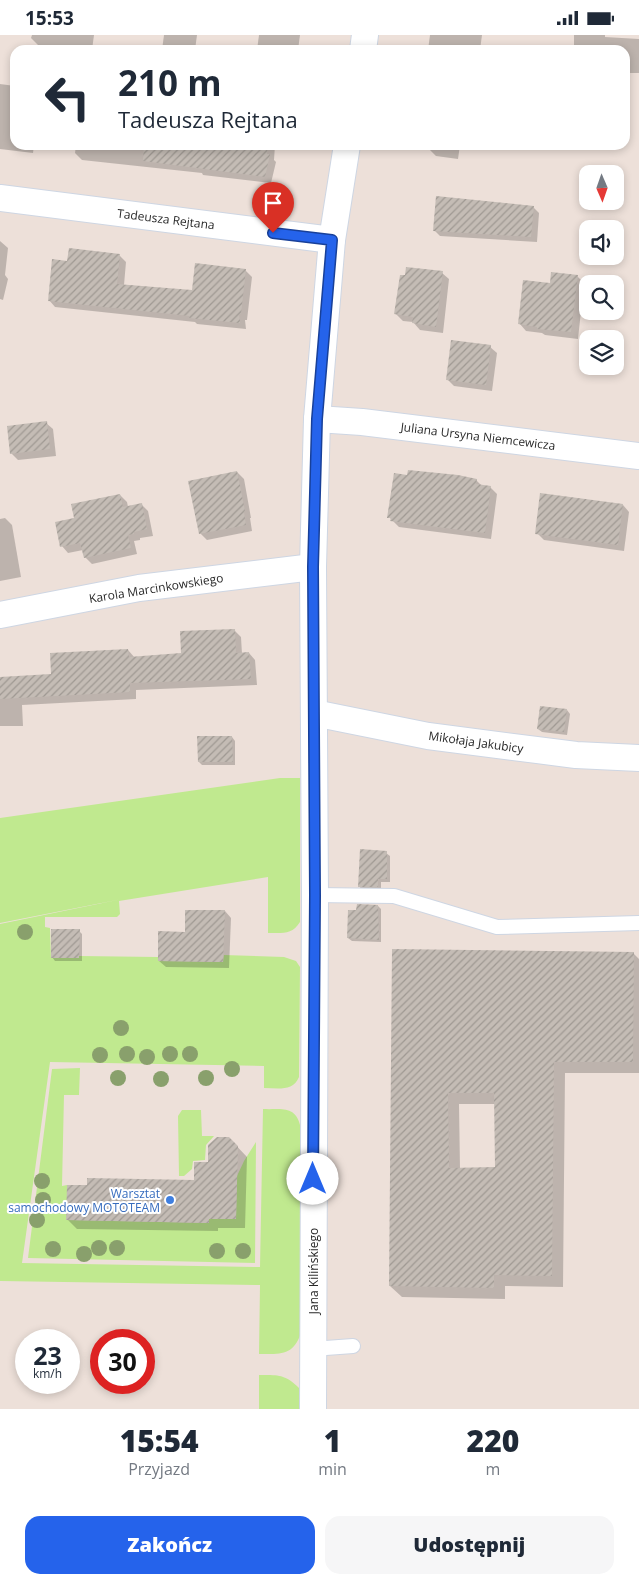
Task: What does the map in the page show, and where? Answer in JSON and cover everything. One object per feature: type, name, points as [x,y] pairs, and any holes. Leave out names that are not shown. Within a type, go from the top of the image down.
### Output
[{"type":"street","name":"Jana Kilińskiego","points":[[313,1409],[315,895],[313,567],[317,419],[332,240],[346,150]]},
{"type":"street","name":"Tadeusza Rejtana","points":[[0,198],[332,240]]},
{"type":"street","name":"Juliana Ursyna Niemcewicza","points":[[317,419],[362,422],[639,456]]},
{"type":"street","name":"Karola Marcinkowskiego","points":[[0,615],[139,588],[313,567]]},
{"type":"street","name":"Mikołaja Jakubicy","points":[[314,713],[428,736],[576,755],[639,758]]},
{"type":"lane","points":[[315,895],[394,896],[497,927],[639,923]]},
{"type":"lane","points":[[312,1349],[353,1346]]},
{"type":"green space","points":[[280,778],[300,778],[300,922],[294,929],[286,932],[268,933],[268,877],[119,901],[120,914],[117,917],[45,917],[45,927],[50,928],[51,958],[79,958],[79,956],[158,957],[158,961],[223,962],[224,955],[284,957],[296,961],[300,967],[299,1077],[289,1087],[264,1088],[264,1066],[50,1062],[22,1263],[260,1267],[263,1109],[291,1111],[298,1119],[300,1125],[301,1333],[298,1341],[290,1350],[274,1354],[259,1354],[260,1285],[0,1281],[0,924],[122,899],[0,923],[0,818]]},
{"type":"green space","points":[[80,1068],[79,1095],[64,1095],[62,1186],[67,1185],[67,1220],[208,1223],[209,1219],[236,1219],[237,1176],[256,1142],[255,1263],[28,1258],[52,1069]]},
{"type":"green space","points":[[182,1110],[201,1110],[202,1136],[214,1136],[206,1145],[205,1160],[193,1161],[192,1169],[184,1176],[179,1176],[178,1116]]},
{"type":"green space","points":[[259,1375],[281,1376],[294,1383],[299,1388],[299,1409],[259,1409]]},
{"type":"building","points":[[144,150],[267,150],[267,154],[270,154],[265,177],[143,161]]},
{"type":"building","points":[[436,196],[534,206],[531,237],[433,231]]},
{"type":"building","points":[[69,248],[120,254],[117,284],[192,290],[195,263],[246,269],[241,314],[239,314],[240,323],[48,301],[52,259],[67,261]]},
{"type":"building","points":[[406,267],[443,271],[436,327],[412,323],[413,317],[394,314],[400,275],[405,275]]},
{"type":"building","points":[[551,272],[578,275],[571,332],[537,329],[537,327],[518,324],[523,280],[550,283]]},
{"type":"building","points":[[451,340],[491,345],[486,385],[446,380]]},
{"type":"building","points":[[47,421],[50,449],[10,454],[7,426]]},
{"type":"building","points":[[408,470],[458,475],[477,479],[476,484],[491,486],[485,533],[390,521],[391,518],[387,518],[394,473],[407,475]]},
{"type":"building","points":[[237,471],[246,525],[199,534],[188,481]]},
{"type":"building","points":[[540,493],[623,504],[618,545],[535,534]]},
{"type":"building","points":[[120,494],[123,507],[142,503],[147,529],[128,535],[131,548],[84,558],[80,543],[60,547],[55,522],[74,518],[71,504]]},
{"type":"building","points":[[235,629],[236,653],[249,652],[251,679],[130,683],[130,692],[0,699],[0,677],[51,674],[50,653],[128,649],[129,657],[181,653],[180,631]]},
{"type":"building","points":[[540,706],[567,709],[564,732],[537,729]]},
{"type":"building","points":[[197,736],[232,736],[233,762],[198,762]]},
{"type":"building","points":[[360,849],[387,851],[387,879],[378,879],[378,887],[358,887]]},
{"type":"building","points":[[357,904],[378,905],[379,940],[347,938],[348,910],[356,910]]},
{"type":"building","points":[[185,910],[225,910],[223,962],[158,961],[158,931],[185,932]]},
{"type":"building","points":[[51,929],[80,929],[79,958],[51,958]]},
{"type":"building","points":[[392,949],[634,952],[633,1062],[554,1062],[552,1276],[494,1275],[494,1288],[389,1286]],"holes":[[[448,1093],[494,1093],[495,1167],[449,1168]]]},
{"type":"building","points":[[217,1137],[229,1137],[238,1146],[236,1219],[209,1219],[209,1223],[66,1220],[67,1185],[87,1185],[87,1178],[194,1180],[194,1162],[208,1162],[208,1145]]},
{"type":"place","name":"Warsztat samochodowy MOTOTEAM","points":[[170,1200]]},
{"type":"route","points":[[273,233],[332,240],[317,419],[313,567],[315,895],[313,1179]]}]
